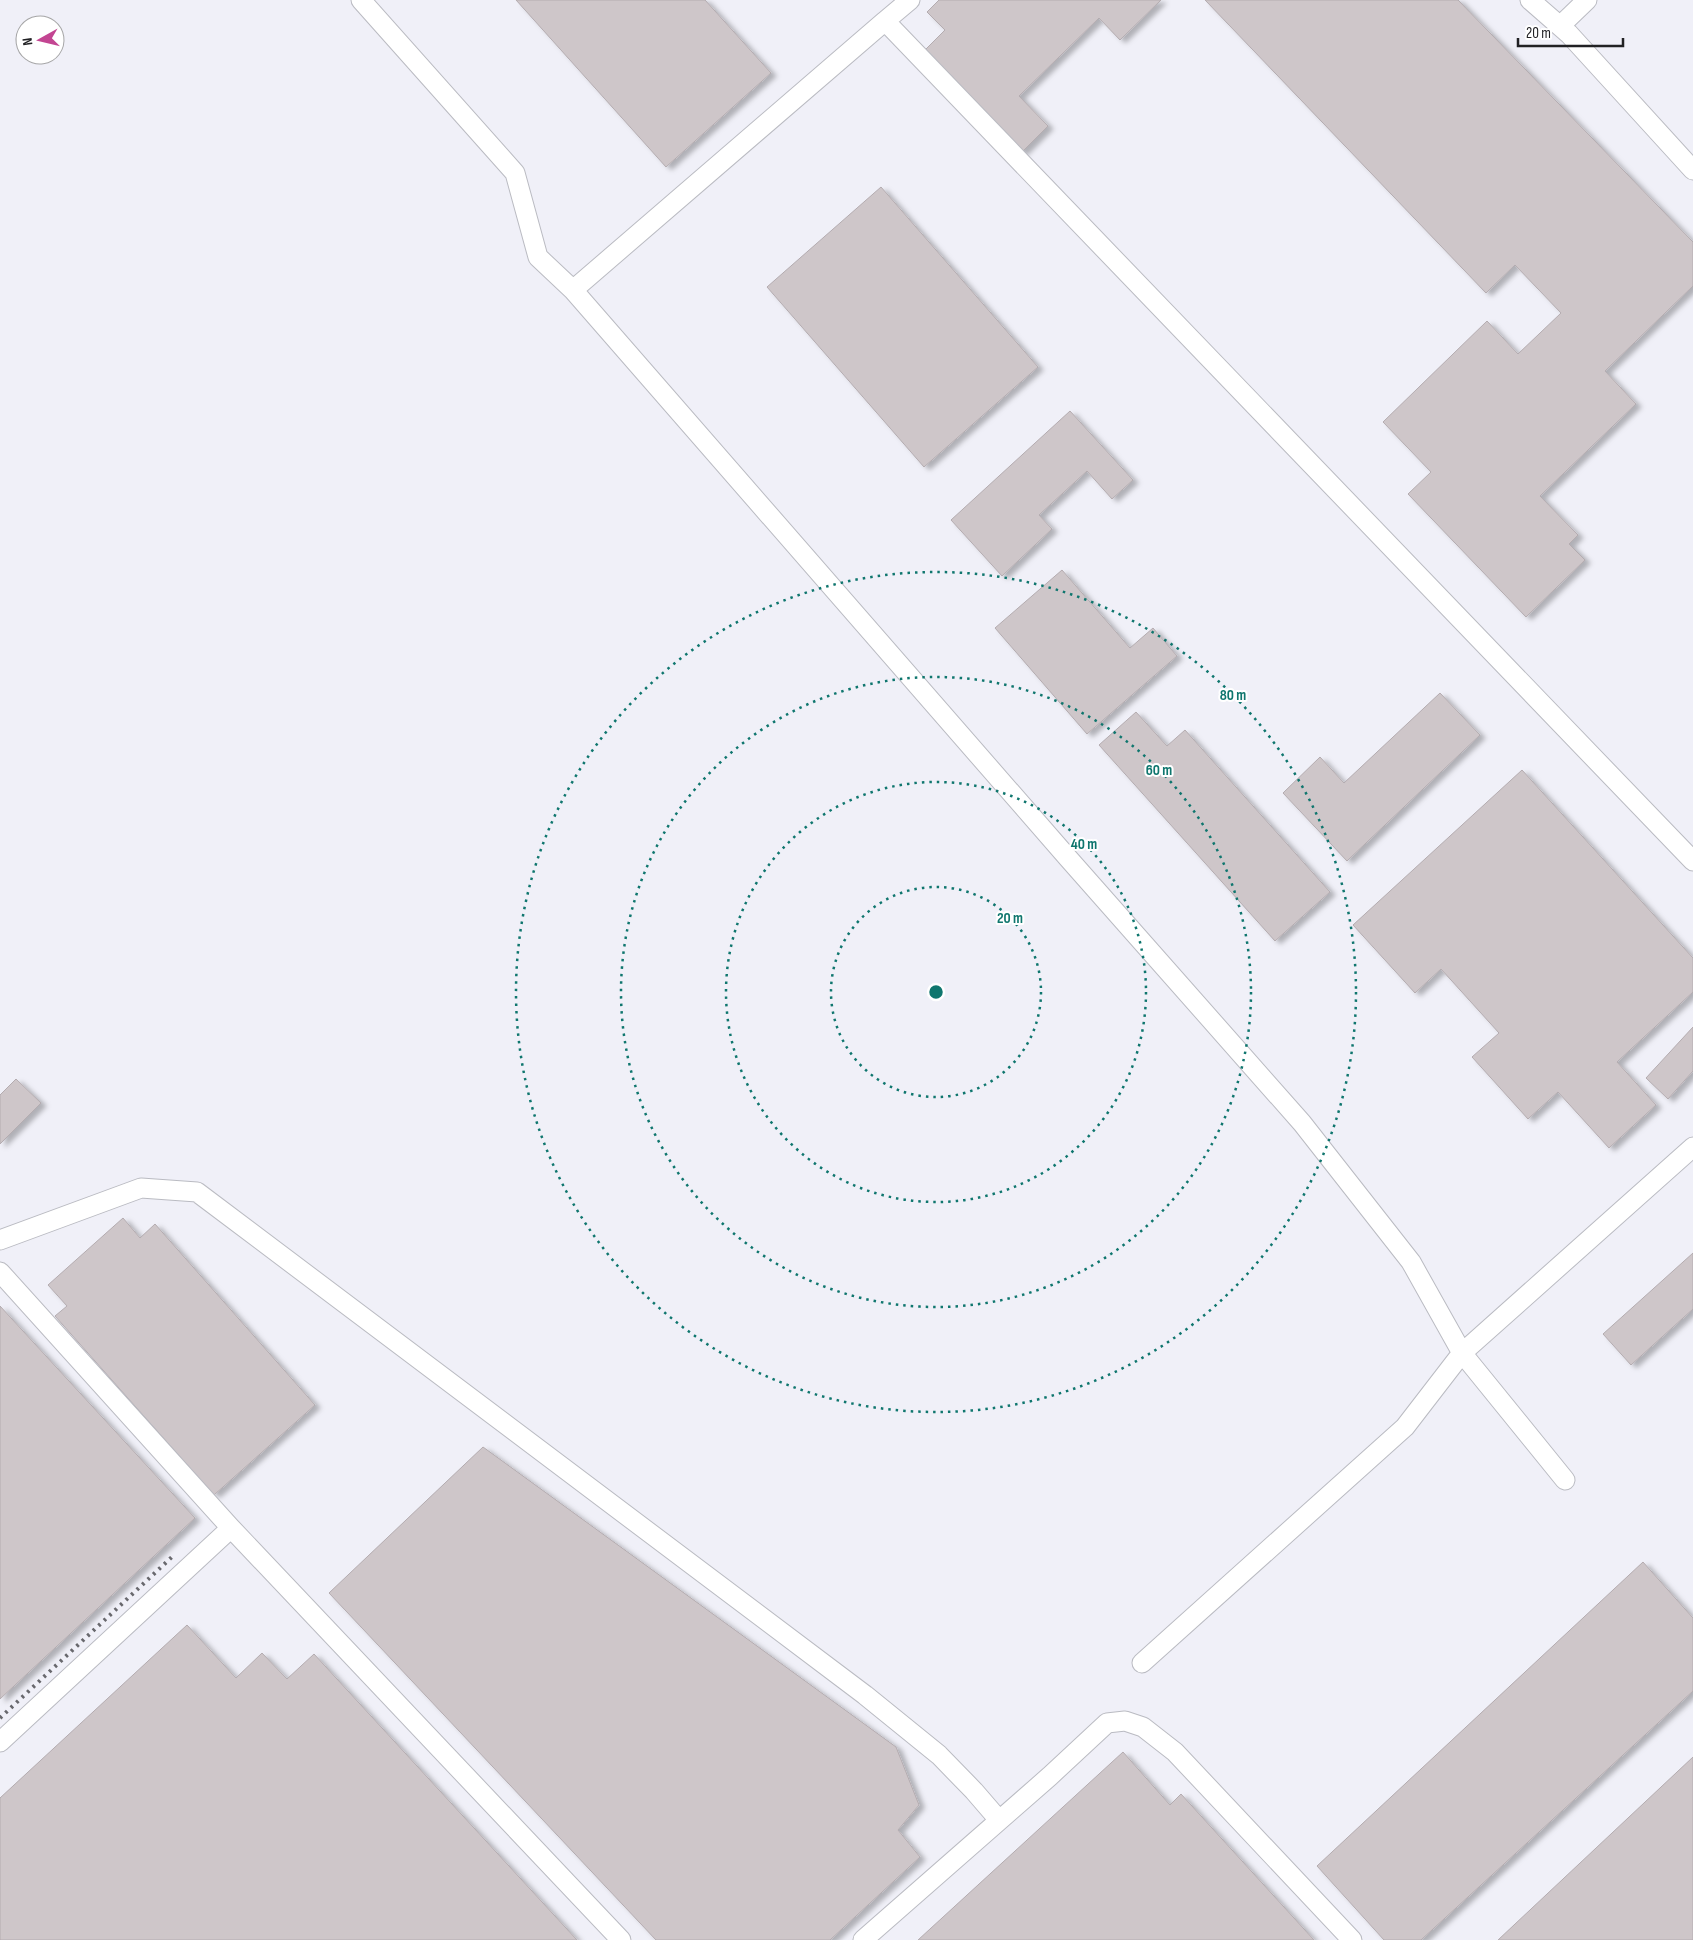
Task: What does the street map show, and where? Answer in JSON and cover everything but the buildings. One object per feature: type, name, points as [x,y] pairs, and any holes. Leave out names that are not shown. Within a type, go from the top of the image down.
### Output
[{"type":"lane","points":[[361,0],[515,173],[538,257],[573,290],[1068,858],[1302,1123],[1411,1262],[1462,1353],[1565,1480]]},
{"type":"lane","points":[[573,290],[910,0]]},
{"type":"lane","points":[[1530,0],[1569,34],[1693,170]]},
{"type":"lane","points":[[1560,26],[1587,0]]},
{"type":"lane","points":[[886,21],[1693,862]]},
{"type":"lane","points":[[1142,1663],[1405,1427],[1462,1353],[1693,1148]]},
{"type":"lane","points":[[0,1240],[141,1188],[197,1192],[866,1695],[939,1755],[999,1820]]},
{"type":"lane","points":[[0,1272],[231,1528],[621,1940]]},
{"type":"lane","points":[[0,1742],[231,1528]]},
{"type":"lane","points":[[863,1940],[1050,1776],[1107,1723],[1125,1721],[1144,1727],[1175,1752],[1352,1940]]},
{"type":"railway","points":[[0,1718],[174,1555]]}]
